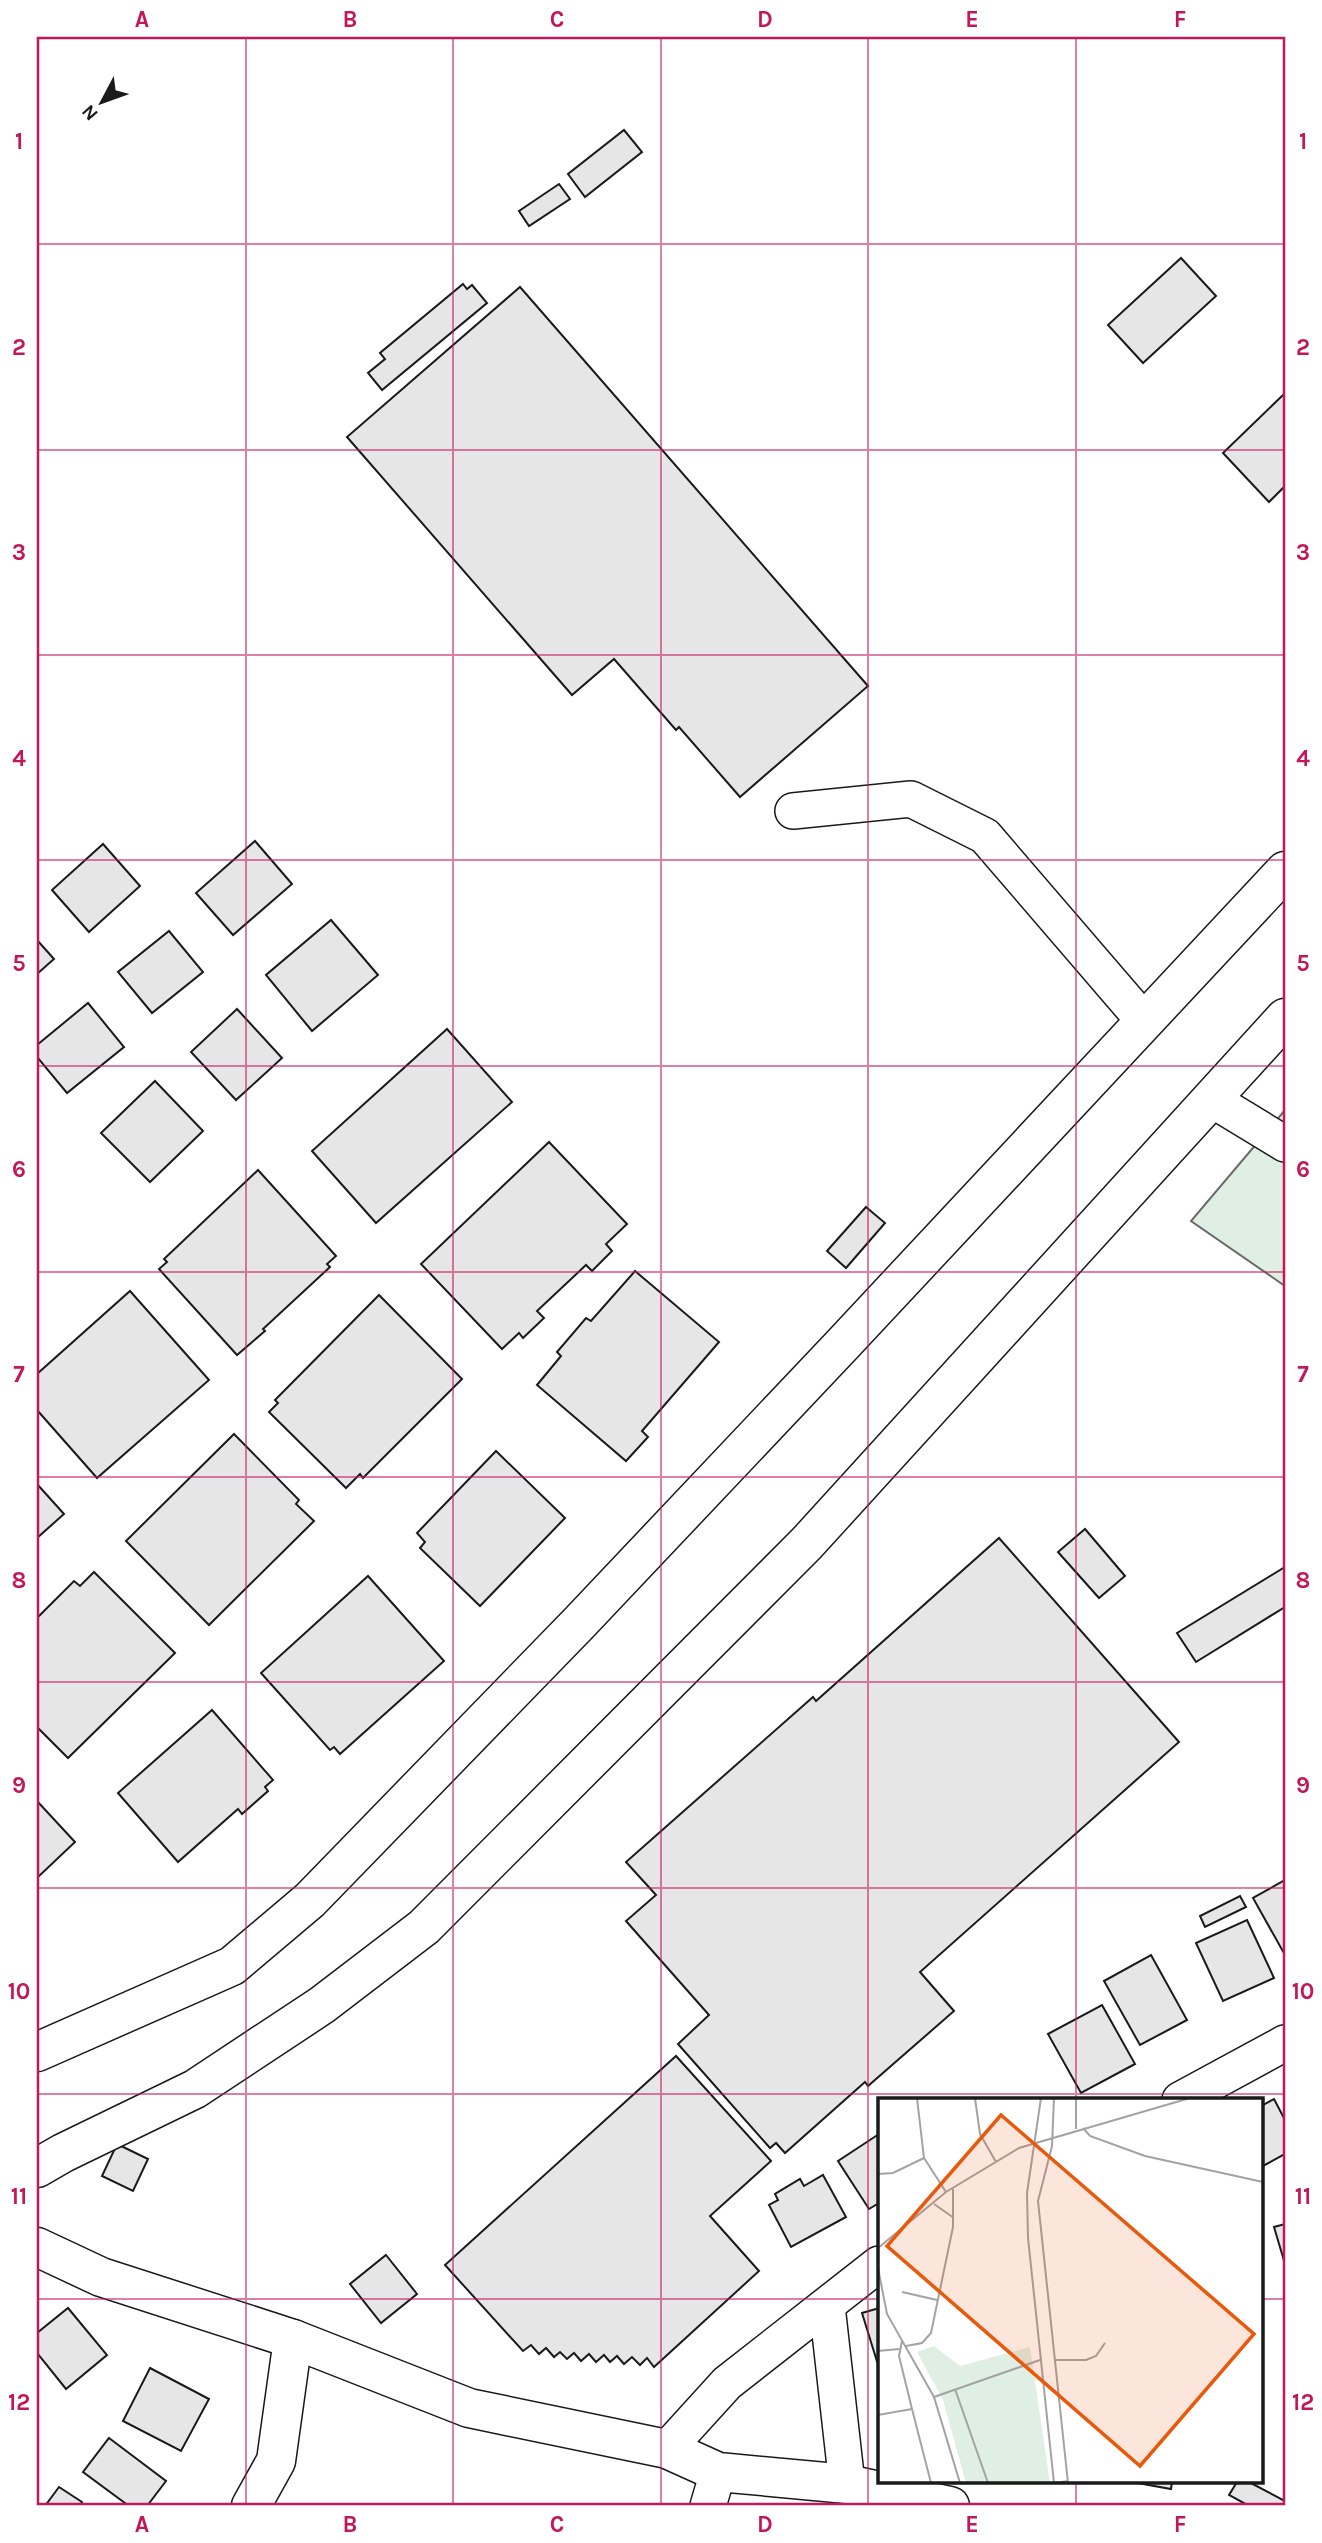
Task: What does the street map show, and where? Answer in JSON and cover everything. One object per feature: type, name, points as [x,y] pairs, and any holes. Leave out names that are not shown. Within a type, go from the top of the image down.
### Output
[{"type":"street","points":[[793,811],[911,799],[985,836],[1144,1021]]},
{"type":"street","points":[[37,2052],[232,1966],[310,1900],[787,1404],[1285,871]]},
{"type":"street","points":[[37,2168],[195,2089],[322,2006],[424,1927],[807,1543],[1285,1018]]},
{"type":"street","points":[[1211,1099],[1285,1144]]},
{"type":"street","points":[[1184,2098],[1285,2043]]},
{"type":"street","points":[[37,2247],[101,2277],[293,2339],[469,2407],[667,2449],[713,2489],[847,2484],[950,2506]]},
{"type":"street","points":[[667,2449],[727,2383],[878,2265]]},
{"type":"street","points":[[827,2306],[847,2484]]},
{"type":"street","points":[[251,2506],[276,2461],[293,2339]]},
{"type":"green space","points":[[1285,1110],[1285,1286],[1191,1221]]},
{"type":"building","points":[[624,130],[642,152],[585,197],[568,174]]},
{"type":"building","points":[[559,184],[570,199],[529,226],[519,211]]},
{"type":"building","points":[[1181,258],[1216,296],[1143,363],[1108,325]]},
{"type":"building","points":[[463,284],[467,289],[472,285],[487,303],[382,390],[368,373],[385,359],[380,353]]},
{"type":"building","points":[[520,287],[868,686],[740,797],[679,727],[676,730],[614,659],[572,695],[347,437]]},
{"type":"building","points":[[1285,393],[1285,486],[1269,502],[1223,453]]},
{"type":"building","points":[[255,841],[292,884],[233,935],[196,893]]},
{"type":"building","points":[[103,844],[140,886],[89,932],[52,890]]},
{"type":"building","points":[[331,920],[378,975],[312,1031],[266,975]]},
{"type":"building","points":[[169,931],[203,972],[152,1013],[118,972]]},
{"type":"building","points":[[37,940],[54,959],[37,974]]},
{"type":"building","points":[[88,1003],[124,1047],[67,1093],[37,1057],[37,1045]]},
{"type":"building","points":[[237,1009],[282,1058],[236,1100],[191,1052]]},
{"type":"building","points":[[447,1029],[512,1102],[376,1223],[312,1151]]},
{"type":"building","points":[[155,1081],[203,1131],[150,1182],[101,1133]]},
{"type":"building","points":[[549,1142],[627,1224],[606,1244],[612,1251],[592,1271],[586,1265],[537,1311],[544,1318],[523,1338],[519,1333],[502,1349],[421,1264]]},
{"type":"building","points":[[258,1170],[336,1256],[327,1264],[330,1267],[237,1355],[159,1269],[167,1262],[164,1259]]},
{"type":"building","points":[[866,1207],[885,1223],[846,1268],[827,1251]]},
{"type":"building","points":[[635,1271],[719,1342],[642,1431],[648,1437],[626,1461],[537,1385],[561,1356],[557,1352],[586,1318],[591,1321]]},
{"type":"building","points":[[130,1291],[209,1380],[97,1478],[37,1410],[37,1374]]},
{"type":"building","points":[[379,1295],[462,1379],[363,1478],[360,1474],[346,1488],[269,1412],[278,1403],[275,1400]]},
{"type":"building","points":[[234,1434],[299,1500],[296,1504],[314,1521],[209,1625],[126,1541]]},
{"type":"building","points":[[496,1451],[565,1518],[480,1606],[420,1548],[425,1542],[417,1533]]},
{"type":"building","points":[[37,1484],[64,1514],[37,1538]]},
{"type":"building","points":[[1085,1529],[1125,1576],[1099,1598],[1058,1552]]},
{"type":"building","points":[[999,1538],[1179,1742],[920,1972],[954,2011],[868,2086],[865,2082],[785,2153],[776,2143],[770,2148],[678,2044],[709,2015],[626,1921],[656,1895],[626,1862],[813,1697],[816,1701]]},
{"type":"building","points":[[1285,1567],[1285,1607],[1196,1662],[1177,1633]]},
{"type":"building","points":[[94,1572],[175,1653],[68,1758],[37,1727],[37,1618],[74,1581],[80,1586]]},
{"type":"building","points":[[368,1576],[444,1661],[340,1754],[334,1747],[330,1750],[261,1673]]},
{"type":"building","points":[[212,1710],[273,1780],[265,1787],[268,1791],[242,1814],[238,1809],[178,1862],[118,1793]]},
{"type":"building","points":[[37,1801],[75,1842],[37,1878]]},
{"type":"building","points":[[1285,1880],[1285,1955],[1253,1898]]},
{"type":"building","points":[[1240,1896],[1246,1907],[1205,1927],[1200,1916]]},
{"type":"building","points":[[1247,1920],[1274,1978],[1223,2001],[1196,1943]]},
{"type":"building","points":[[1151,1955],[1187,2020],[1140,2045],[1104,1981]]},
{"type":"building","points":[[1102,2005],[1135,2064],[1081,2093],[1048,2034]]},
{"type":"building","points":[[676,2056],[771,2161],[710,2216],[759,2271],[654,2367],[647,2358],[640,2365],[632,2357],[624,2364],[617,2356],[610,2362],[604,2355],[596,2362],[589,2354],[581,2361],[574,2353],[567,2359],[560,2352],[554,2357],[546,2348],[539,2354],[531,2345],[523,2351],[445,2265]]},
{"type":"building","points":[[1274,2099],[1285,2120],[1285,2154],[1262,2166],[1262,2105]]},
{"type":"building","points":[[878,2135],[878,2204],[869,2209],[838,2161]]},
{"type":"building","points":[[117,2144],[148,2159],[133,2191],[102,2176]]},
{"type":"building","points":[[823,2175],[846,2217],[791,2247],[769,2205],[778,2200],[775,2194],[800,2179],[804,2186]]},
{"type":"building","points":[[1285,2224],[1285,2264],[1274,2227]]},
{"type":"building","points":[[386,2255],[417,2294],[381,2323],[350,2284]]},
{"type":"building","points":[[68,2308],[107,2355],[66,2389],[37,2353],[37,2333]]},
{"type":"building","points":[[878,2308],[878,2365],[862,2313]]},
{"type":"building","points":[[150,2368],[209,2399],[181,2451],[123,2421]]},
{"type":"building","points":[[109,2438],[166,2481],[147,2506],[129,2506],[83,2472]]},
{"type":"building","points":[[1143,2484],[1172,2484],[1171,2489]]},
{"type":"building","points":[[1236,2484],[1253,2484],[1285,2501],[1285,2504],[1249,2506],[1229,2495]]},
{"type":"building","points":[[59,2487],[82,2502],[80,2506],[45,2506]]}]
